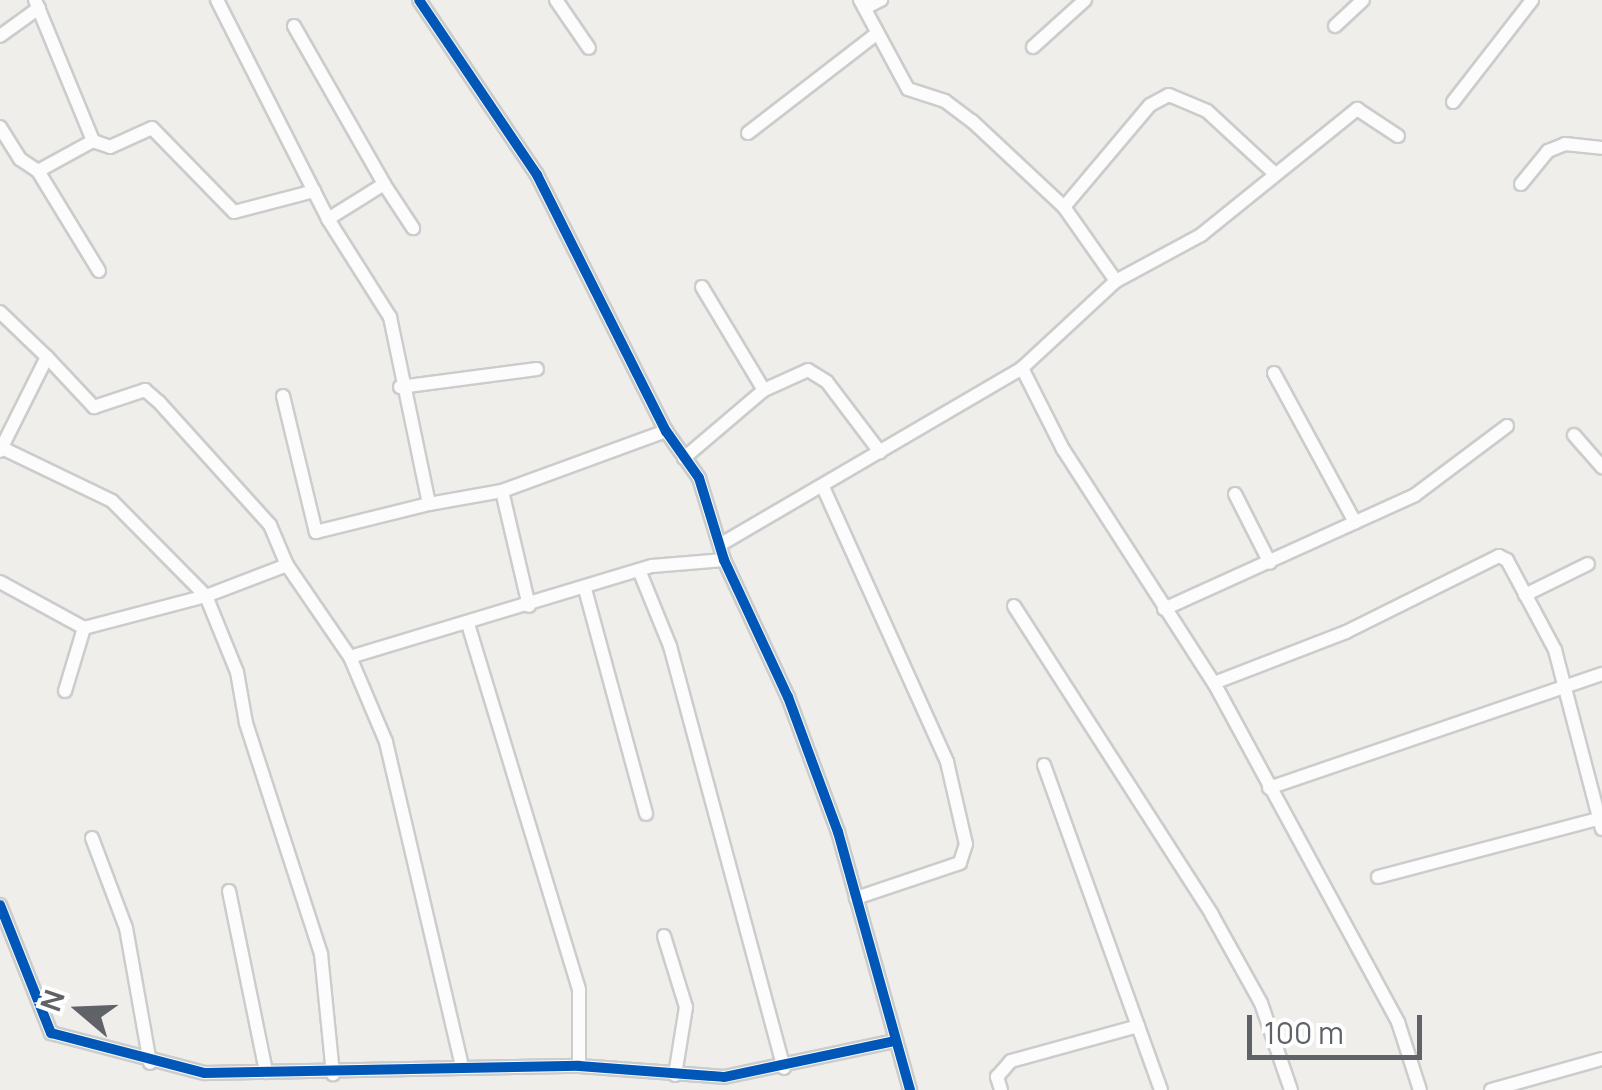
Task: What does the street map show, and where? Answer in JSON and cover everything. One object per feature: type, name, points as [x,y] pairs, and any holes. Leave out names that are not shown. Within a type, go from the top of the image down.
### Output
[{"type":"street","points":[[218,0],[328,218],[390,317],[400,388],[429,504]]},
{"type":"street","points":[[419,0],[537,175],[666,431],[699,478],[723,543],[724,560],[788,697],[856,898],[910,1090]]},
{"type":"street","points":[[556,0],[589,48]]},
{"type":"street","points":[[881,0],[864,4],[876,34],[893,50],[908,88],[945,101],[1064,207],[1116,280]]},
{"type":"street","points":[[1034,47],[1085,0]]},
{"type":"street","points":[[1336,26],[1362,0]]},
{"type":"street","points":[[1453,102],[1532,0]]},
{"type":"street","points":[[0,36],[37,4],[94,141],[110,147],[119,138],[160,129],[234,212],[314,191]]},
{"type":"street","points":[[294,26],[413,228]]},
{"type":"street","points":[[748,133],[876,34]]},
{"type":"street","points":[[1064,207],[1150,105],[1169,95],[1207,111],[1275,174]]},
{"type":"street","points":[[723,543],[1022,368],[1116,280],[1202,235],[1357,109],[1398,136]]},
{"type":"street","points":[[0,127],[20,159],[38,171],[99,272]]},
{"type":"street","points":[[38,171],[94,141]]},
{"type":"street","points":[[1521,184],[1548,151],[1564,144],[1602,148]]},
{"type":"street","points":[[328,218],[384,184]]},
{"type":"street","points":[[702,287],[764,390]]},
{"type":"street","points":[[0,312],[94,408],[146,390],[270,525],[287,565],[350,657],[386,742],[462,1068]]},
{"type":"street","points":[[47,357],[1,449],[112,501],[206,596],[237,672],[246,722],[321,954],[334,1074]]},
{"type":"street","points":[[400,388],[538,368]]},
{"type":"street","points":[[1022,368],[1063,448],[1214,683],[1398,1022],[1420,1090]]},
{"type":"street","points":[[684,458],[764,390],[808,370],[827,382],[880,452]]},
{"type":"street","points":[[1274,373],[1354,522]]},
{"type":"street","points":[[283,396],[316,532],[502,490],[666,431]]},
{"type":"street","points":[[1164,609],[1414,495],[1508,426]]},
{"type":"street","points":[[1574,435],[1602,467]]},
{"type":"street","points":[[824,486],[947,762],[966,844],[960,863],[856,898]]},
{"type":"street","points":[[502,490],[529,606]]},
{"type":"street","points":[[1235,494],[1270,563]]},
{"type":"street","points":[[1214,683],[1346,632],[1499,556],[1525,595],[1566,687],[1599,824],[1378,877]]},
{"type":"street","points":[[350,657],[585,590],[640,570],[724,560]]},
{"type":"street","points":[[1525,595],[1588,564]]},
{"type":"street","points":[[0,582],[84,628],[206,596],[287,565]]},
{"type":"street","points":[[640,570],[670,646],[728,847],[784,1068]]},
{"type":"street","points":[[585,590],[646,814]]},
{"type":"street","points":[[1014,606],[1212,915],[1261,1003],[1290,1090]]},
{"type":"street","points":[[468,624],[580,990],[578,1066]]},
{"type":"street","points":[[65,691],[84,628]]},
{"type":"street","points":[[1269,788],[1602,674]]},
{"type":"street","points":[[1044,765],[1161,1090]]},
{"type":"street","points":[[92,838],[126,928],[150,1064]]},
{"type":"street","points":[[230,891],[266,1072]]},
{"type":"street","points":[[0,904],[51,1033],[150,1064],[205,1073],[334,1074],[578,1066],[724,1077],[784,1068],[896,1041]]},
{"type":"street","points":[[664,936],[686,1007],[675,1075]]},
{"type":"street","points":[[1001,1090],[997,1077],[1010,1061],[1138,1026]]},
{"type":"street","points":[[1492,1090],[1602,1059]]},
{"type":"street","points":[[1550,1090],[1556,1072]]},
{"type":"cycle path","points":[[419,0],[537,175],[666,431],[699,478],[724,560],[788,697],[838,832],[910,1090]]},
{"type":"cycle path","points":[[0,905],[51,1033],[205,1073],[579,1066],[724,1077],[895,1041]]}]
